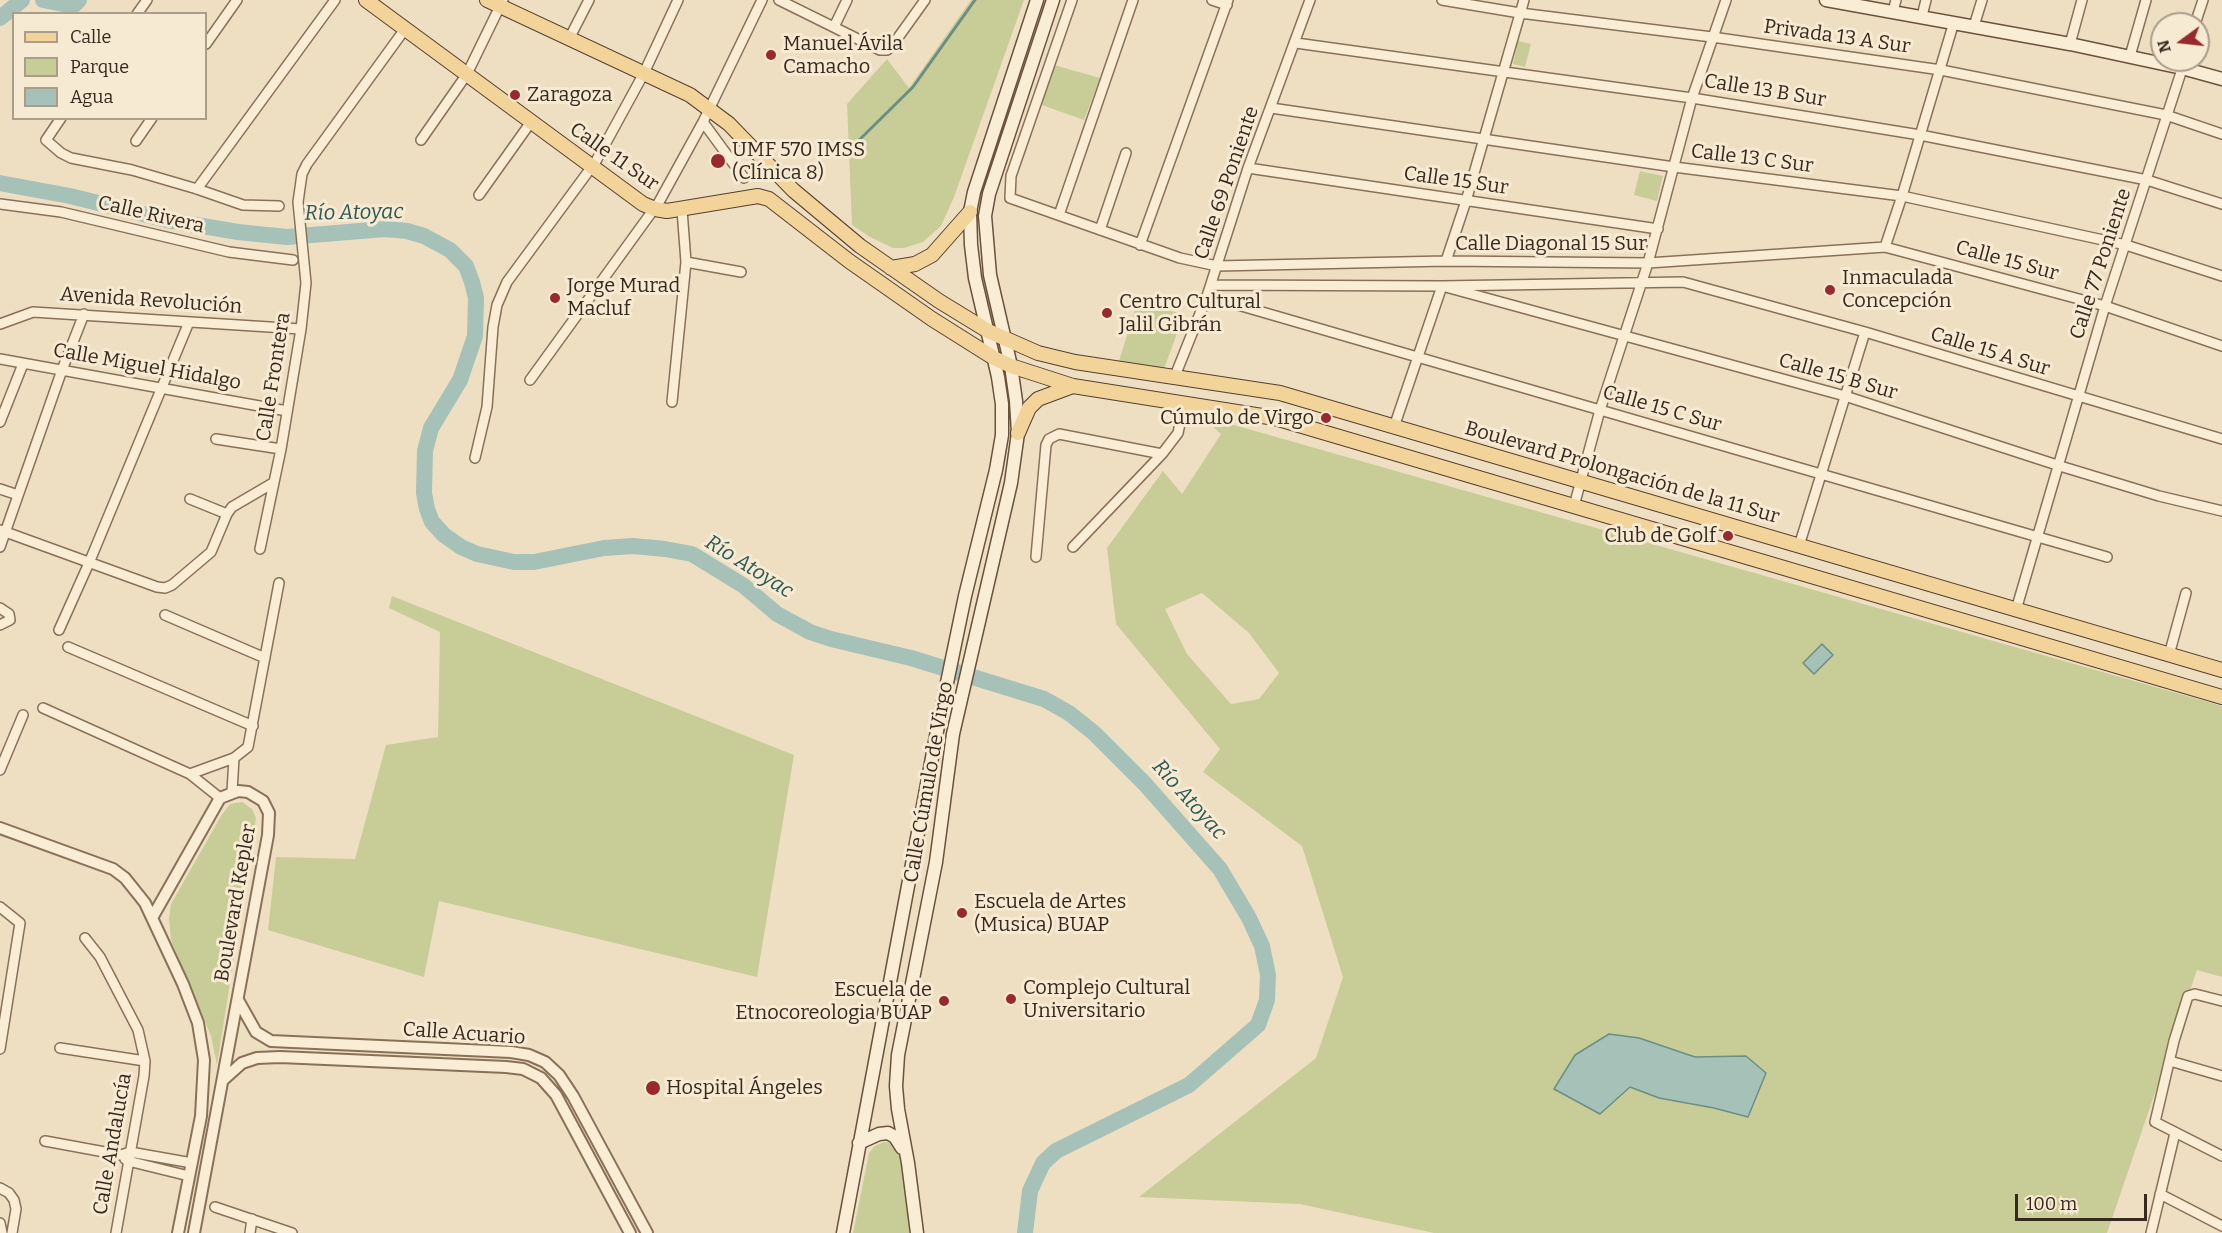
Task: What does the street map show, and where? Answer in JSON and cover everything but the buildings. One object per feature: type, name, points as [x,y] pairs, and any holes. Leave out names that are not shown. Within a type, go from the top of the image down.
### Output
[{"type":"main road","name":"Calle 11 Sur","points":[[366,0],[643,204],[682,210],[758,196],[769,199],[849,261],[932,319],[994,358],[1011,366]]},
{"type":"main road","points":[[487,0],[501,3],[570,39],[690,95],[729,124],[793,190],[861,246],[939,301],[1005,339]]},
{"type":"main road","name":"Calle Cúmulo de Virgo","points":[[843,1233],[937,731],[1002,435],[1002,404],[994,358],[975,278],[970,212],[974,192],[1037,0]]},
{"type":"main road","name":"Calle Cúmulo de Virgo","points":[[917,1233],[898,1109],[896,1086],[898,1055],[936,862],[953,734],[1011,483],[1018,433],[1011,366],[990,275],[985,216],[989,194],[1053,0]]},
{"type":"main road","points":[[1826,0],[1895,5],[1922,16],[2150,59]]},
{"type":"main road","points":[[2204,72],[2222,79]]},
{"type":"main road","points":[[891,268],[915,264],[932,255],[970,212]]},
{"type":"main road","points":[[932,319],[939,301]]},
{"type":"main road","name":"Boulevard Prolongación de la 11 Sur","points":[[1005,339],[1038,352],[1076,362],[1280,393],[2222,670]]},
{"type":"main road","points":[[1011,366],[1073,386],[1275,418],[2222,697]]},
{"type":"main road","points":[[1018,433],[1029,408],[1038,399],[1073,386]]},
{"type":"main road","points":[[893,971],[905,973],[907,1010]]},
{"type":"main road","points":[[859,1143],[879,1134],[888,1133],[901,1144],[908,1163]]},
{"type":"street","points":[[207,43],[237,0]]},
{"type":"street","points":[[197,189],[334,0]]},
{"type":"street","points":[[570,39],[589,0]]},
{"type":"street","points":[[475,458],[487,407],[493,327],[497,305],[507,282],[592,166],[644,73],[678,0]]},
{"type":"street","points":[[530,380],[657,206],[710,109],[762,0]]},
{"type":"street","points":[[779,0],[880,50],[886,50],[892,46],[925,0]]},
{"type":"street","points":[[834,27],[848,0]]},
{"type":"street","name":"Calle Diagonal 15 Sur","points":[[1072,0],[1011,176],[1010,198],[1140,245],[1217,266],[1446,261],[1648,263],[1885,247]]},
{"type":"street","points":[[1059,215],[1133,0]]},
{"type":"street","points":[[1140,245],[1228,2],[1212,0]]},
{"type":"street","name":"Calle 69 Poniente","points":[[1175,376],[1211,285],[1248,168],[1310,0]]},
{"type":"street","name":"Privada 13 A Sur","points":[[1442,0],[1520,13],[1712,37],[1941,70],[2166,115],[2222,134]]},
{"type":"street","points":[[1446,261],[1466,201],[1524,0]]},
{"type":"street","points":[[1574,506],[1600,410],[1658,229],[1692,98],[1726,0]]},
{"type":"street","points":[[1922,16],[1926,0]]},
{"type":"street","points":[[1974,26],[1982,0]]},
{"type":"street","points":[[2070,44],[2082,0]]},
{"type":"street","points":[[2130,56],[2146,0]]},
{"type":"street","points":[[421,140],[467,74],[501,3]]},
{"type":"street","points":[[1885,247],[1954,22]]},
{"type":"street","name":"Calle Frontera","points":[[260,549],[281,449],[301,329],[306,283],[298,208],[299,187],[307,164],[405,29]]},
{"type":"street","name":"Calle 13 B Sur","points":[[1296,43],[1692,98],[1920,135],[2147,180],[2222,204]]},
{"type":"street","name":"Calle 77 Poniente","points":[[2016,610],[2105,306],[2180,72]]},
{"type":"street","name":"Calle 13 C Sur","points":[[1271,108],[1674,167],[1902,196],[2126,245],[2222,276]]},
{"type":"street","points":[[60,120],[46,140],[71,158],[132,170],[243,205],[279,206]]},
{"type":"street","points":[[136,141],[151,120]]},
{"type":"street","points":[[479,195],[531,122]]},
{"type":"street","points":[[703,122],[744,178]]},
{"type":"street","points":[[1100,230],[1126,153]]},
{"type":"street","name":"Calle 15 Sur","points":[[1248,168],[1658,229]]},
{"type":"street","name":"Calle Rivera","points":[[0,204],[61,212],[229,252],[293,260]]},
{"type":"street","points":[[672,402],[686,262],[682,210]]},
{"type":"street","name":"Calle 15 Sur","points":[[1885,247],[2105,306],[2222,346]]},
{"type":"street","points":[[686,262],[741,272]]},
{"type":"street","name":"Calle Diagonal 15 Sur","points":[[1211,285],[1442,286],[1642,282]]},
{"type":"street","name":"Calle 15 A Sur","points":[[1642,282],[1683,282],[1865,332],[2222,439]]},
{"type":"street","points":[[1394,427],[1442,286]]},
{"type":"street","name":"Calle 15 B Sur","points":[[1442,286],[1845,396],[2060,466],[2159,496],[2222,512]]},
{"type":"street","name":"Calle 15 C Sur","points":[[1207,296],[2107,557]]},
{"type":"street","name":"Avenida Revolución","points":[[0,324],[33,312],[301,329]]},
{"type":"street","points":[[0,547],[3,531],[84,314]]},
{"type":"street","points":[[59,630],[189,322]]},
{"type":"street","points":[[1799,546],[1865,332]]},
{"type":"street","name":"Calle Miguel Hidalgo","points":[[0,359],[287,411]]},
{"type":"street","points":[[0,422],[22,364]]},
{"type":"street","points":[[1073,547],[1162,454],[1180,427],[1181,419],[1169,401]]},
{"type":"street","points":[[1036,557],[1046,445],[1049,439],[1059,434],[1162,454]]},
{"type":"street","points":[[216,439],[281,449]]},
{"type":"street","points":[[3,531],[156,587],[165,588],[172,585],[211,552],[227,514],[242,500],[273,483]]},
{"type":"street","points":[[0,489],[18,495]]},
{"type":"street","points":[[190,499],[227,514]]},
{"type":"street","points":[[190,774],[234,758],[248,747],[279,583]]},
{"type":"street","points":[[2169,655],[2186,593]]},
{"type":"street","points":[[0,608],[9,614],[10,620],[0,625]]},
{"type":"street","points":[[165,615],[265,658]]},
{"type":"street","points":[[68,647],[253,726]]},
{"type":"street","points":[[43,708],[190,774],[220,798],[232,792],[234,758]]},
{"type":"street","points":[[0,770],[23,715]]},
{"type":"street","name":"Boulevard Kepler","points":[[194,1233],[270,819],[266,806],[258,797],[248,792],[232,792]]},
{"type":"street","name":"Boulevard Kepler","points":[[178,1233],[201,1116],[204,1060],[198,1023],[183,984],[152,918],[220,798]]},
{"type":"street","points":[[0,828],[113,869],[125,878],[152,918]]},
{"type":"street","points":[[0,907],[20,923],[0,1047]]},
{"type":"street","points":[[60,1048],[145,1061],[138,1030],[100,957],[85,938]]},
{"type":"street","points":[[2222,1001],[2195,994],[2188,996],[2169,1061],[2156,1124],[2222,1156]]},
{"type":"street","name":"Calle Acuario","points":[[237,999],[256,1032],[271,1041],[511,1052],[529,1055],[545,1062],[559,1075],[573,1096],[647,1233]]},
{"type":"street","points":[[364,1046],[365,1062]]},
{"type":"street","name":"Calle Acuario","points":[[222,1080],[242,1063],[257,1058],[523,1069],[541,1078],[556,1095],[630,1233]]},
{"type":"street","name":"Calle Andalucía","points":[[116,1233],[126,1156],[145,1061]]},
{"type":"street","points":[[2169,1061],[2222,1076]]},
{"type":"street","points":[[2151,1233],[2175,1133]]},
{"type":"street","points":[[45,1141],[126,1156],[189,1176]]},
{"type":"street","points":[[126,1156],[193,1159],[208,1157]]},
{"type":"street","points":[[0,1188],[9,1193],[14,1200],[16,1219],[12,1233]]},
{"type":"street","points":[[2160,1194],[2222,1226]]},
{"type":"street","points":[[215,1206],[292,1233]]},
{"type":"street","points":[[250,1233],[252,1219]]},
{"type":"street","points":[[0,1223],[2,1233]]},
{"type":"green space","points":[[971,0],[1024,0],[954,197],[941,226],[923,242],[904,248],[893,248],[852,225],[847,104],[887,59],[909,88]]},
{"type":"green space","points":[[1518,41],[1531,44],[1525,67],[1513,64]]},
{"type":"green space","points":[[1054,65],[1100,78],[1084,120],[1039,104]]},
{"type":"green space","points":[[1640,171],[1663,176],[1657,201],[1634,195]]},
{"type":"green space","points":[[1137,303],[1184,314],[1164,369],[1119,361]]},
{"type":"green space","points":[[1199,415],[2222,706],[2222,977],[2197,970],[2107,1233],[1434,1233],[1300,1204],[1139,1197],[1316,1058],[1343,977],[1302,846],[1203,772],[1220,749],[1116,624],[1107,548],[1163,471],[1182,494],[1221,434]],"holes":[[[1202,593],[1249,633],[1279,673],[1259,699],[1231,704],[1187,654],[1165,609]]]},
{"type":"green space","points":[[392,596],[794,755],[757,977],[439,901],[424,977],[268,930],[276,857],[355,859],[386,745],[438,737],[440,632],[389,608]]},
{"type":"green space","points":[[242,802],[252,809],[256,818],[217,1065],[211,1036],[171,940],[169,919],[171,904],[221,816],[230,804]]},
{"type":"green space","points":[[884,1142],[894,1143],[901,1153],[912,1233],[853,1233],[869,1153],[875,1146]]},
{"type":"water","points":[[1822,644],[1833,655],[1814,674],[1803,663]]},
{"type":"water","points":[[1609,1034],[1639,1038],[1695,1057],[1746,1056],[1766,1073],[1748,1117],[1659,1098],[1630,1087],[1600,1114],[1554,1089],[1575,1055]]},
{"type":"waterway","name":"Río Atoyac","points":[[0,18],[22,0]]},
{"type":"waterway","name":"Río Atoyac","points":[[43,0],[73,6],[79,0]]},
{"type":"waterway","points":[[850,149],[913,87],[975,0]]},
{"type":"waterway","name":"Río Atoyac","points":[[0,183],[70,196],[167,220],[238,232],[287,237],[385,229],[407,231],[424,236],[450,250],[466,266],[476,298],[475,336],[460,380],[431,428],[425,451],[424,493],[427,509],[432,522],[444,535],[461,547],[477,554],[514,562],[534,562],[604,548],[633,546],[692,554],[744,586],[777,614],[810,632],[911,658],[1044,699],[1069,713],[1094,733],[1145,784],[1220,869],[1249,918],[1262,946],[1268,975],[1267,1000],[1258,1025],[1189,1085],[1056,1151],[1043,1163],[1030,1191],[1025,1233]]},
{"type":"place","name":"Manuel Ávila Camacho","points":[[771,55]]},
{"type":"place","name":"Zaragoza","points":[[515,95]]},
{"type":"place","name":"UMF 570 IMSS (Clínica 8)","points":[[718,161]]},
{"type":"place","name":"Inmaculada Concepción","points":[[1830,290]]},
{"type":"place","name":"Jorge Murad Macluf","points":[[555,298]]},
{"type":"place","name":"Centro Cultural Jalil Gibrán","points":[[1107,313]]},
{"type":"place","name":"Cúmulo de Virgo","points":[[1326,418]]},
{"type":"place","name":"Club de Golf","points":[[1728,536]]},
{"type":"place","name":"Escuela de Artes (Musica) BUAP","points":[[962,913]]},
{"type":"place","name":"Complejo Cultural Universitario","points":[[1011,999]]},
{"type":"place","name":"Escuela de Etnocoreologia BUAP","points":[[944,1001]]},
{"type":"place","name":"Hospital Ángeles","points":[[653,1088]]}]
